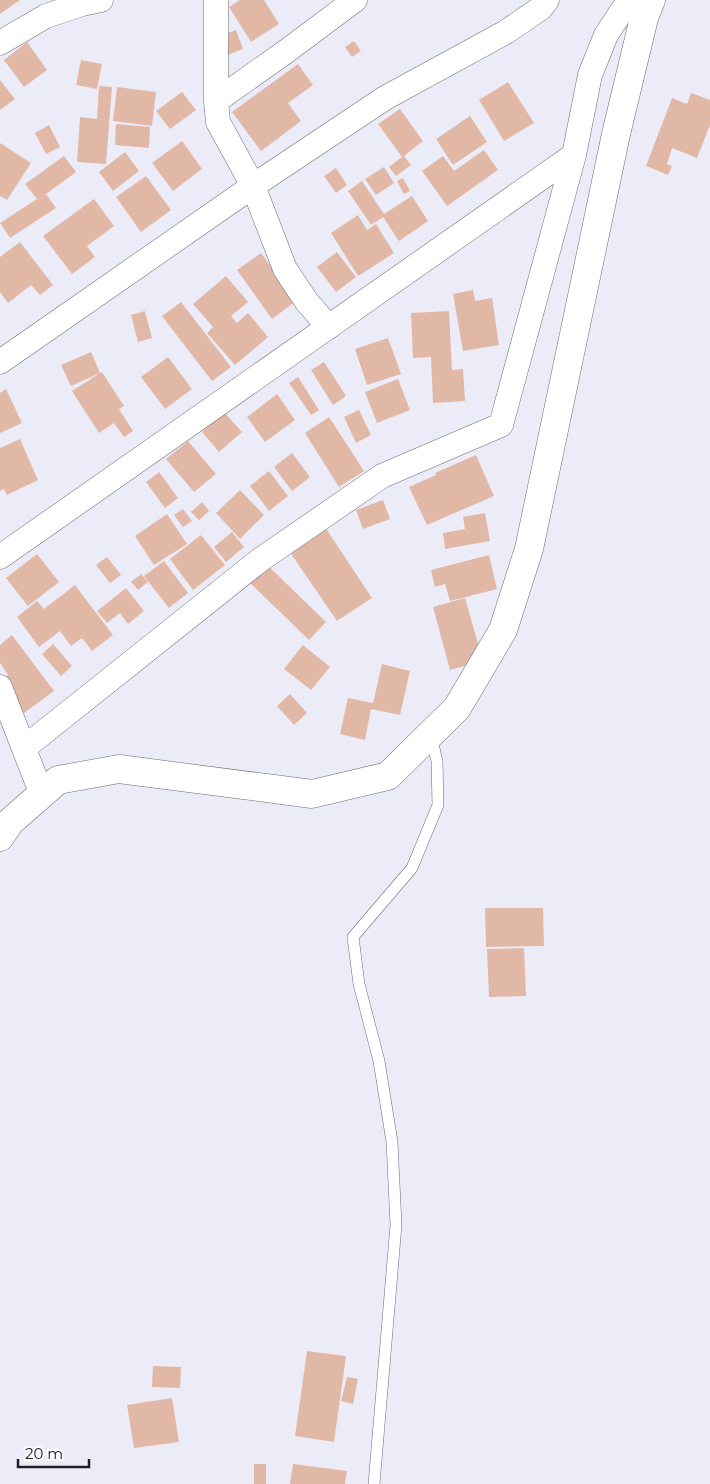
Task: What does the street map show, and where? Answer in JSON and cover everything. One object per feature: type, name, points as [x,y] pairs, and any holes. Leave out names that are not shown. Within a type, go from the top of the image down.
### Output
[{"type":"main road","points":[[0,838],[10,822],[58,780],[119,769],[312,794],[388,776],[457,708],[503,630],[529,549],[616,134],[644,18],[651,0]]},
{"type":"street","points":[[0,43],[46,16],[101,0]]},
{"type":"street","points":[[216,101],[355,0]]},
{"type":"street","points":[[0,362],[253,186],[385,98],[506,32],[541,8],[547,0]]},
{"type":"street","points":[[24,748],[260,560],[382,476],[501,425],[574,155],[590,75],[606,35],[623,9],[634,0]]},
{"type":"street","points":[[210,1],[218,122],[253,186],[285,270],[307,302],[328,327]]},
{"type":"street","points":[[0,557],[574,155]]},
{"type":"street","points":[[0,687],[42,794]]},
{"type":"lane","points":[[374,1484],[396,1226],[392,1142],[379,1062],[359,984],[353,937],[412,868],[438,804],[437,761],[430,734]]},
{"type":"building","points":[[0,0],[20,0],[0,14]]},
{"type":"building","points":[[240,0],[264,0],[279,24],[251,42],[229,7]]},
{"type":"building","points":[[236,30],[243,49],[227,55],[220,36]]},
{"type":"building","points":[[354,41],[361,51],[352,57],[345,47]]},
{"type":"building","points":[[27,42],[47,70],[24,87],[4,60]]},
{"type":"building","points":[[81,60],[102,64],[97,89],[76,85]]},
{"type":"building","points":[[298,64],[313,85],[288,103],[301,121],[261,151],[232,112]]},
{"type":"building","points":[[0,80],[15,99],[0,110]]},
{"type":"building","points":[[508,82],[534,123],[504,141],[479,100]]},
{"type":"building","points":[[99,86],[112,87],[106,164],[77,162],[80,117],[97,119]]},
{"type":"building","points":[[117,87],[156,92],[152,126],[113,121]]},
{"type":"building","points":[[182,92],[196,110],[170,129],[156,111]]},
{"type":"building","points":[[691,93],[710,100],[710,125],[697,158],[672,148],[667,164],[672,166],[668,175],[646,166],[672,98],[687,104]]},
{"type":"building","points":[[400,109],[423,141],[404,156],[411,165],[396,176],[389,167],[402,157],[378,124]]},
{"type":"building","points":[[470,116],[487,142],[453,165],[436,139]]},
{"type":"building","points":[[116,124],[150,127],[149,148],[115,145]]},
{"type":"building","points":[[49,125],[60,147],[46,154],[35,133]]},
{"type":"building","points":[[182,141],[202,169],[173,191],[152,163]]},
{"type":"building","points":[[0,143],[31,163],[7,200],[0,196]]},
{"type":"building","points":[[484,150],[498,170],[447,206],[422,171],[443,156],[454,171]]},
{"type":"building","points":[[125,152],[139,171],[113,191],[99,172]]},
{"type":"building","points":[[64,156],[76,172],[46,194],[56,208],[10,238],[0,223],[37,199],[25,184]]},
{"type":"building","points":[[384,167],[394,183],[376,195],[365,179]]},
{"type":"building","points":[[336,168],[347,185],[336,193],[324,176]]},
{"type":"building","points":[[146,176],[171,210],[141,232],[116,197]]},
{"type":"building","points":[[403,178],[410,191],[404,194],[397,181]]},
{"type":"building","points":[[362,181],[384,214],[412,196],[428,221],[399,241],[383,217],[371,225],[348,191]]},
{"type":"building","points":[[94,199],[114,226],[87,246],[95,257],[72,274],[43,236]]},
{"type":"building","points":[[358,215],[367,230],[376,224],[394,253],[358,276],[331,233]]},
{"type":"building","points":[[20,242],[53,285],[40,295],[31,285],[8,303],[0,292],[0,257]]},
{"type":"building","points":[[337,252],[356,277],[336,292],[317,267]]},
{"type":"building","points":[[261,253],[296,301],[272,319],[237,270]]},
{"type":"building","points":[[226,276],[248,302],[231,316],[237,323],[248,313],[268,337],[235,365],[207,333],[213,327],[193,304]]},
{"type":"building","points":[[473,290],[475,301],[492,298],[499,345],[463,351],[453,294]]},
{"type":"building","points":[[181,302],[231,367],[212,381],[162,316]]},
{"type":"building","points":[[145,311],[152,338],[138,342],[131,315]]},
{"type":"building","points":[[449,311],[452,370],[463,369],[465,401],[433,403],[431,357],[413,358],[411,313]]},
{"type":"building","points":[[388,338],[401,374],[367,385],[355,349]]},
{"type":"building","points":[[91,352],[100,373],[71,386],[61,365]]},
{"type":"building","points":[[168,357],[192,389],[165,409],[141,377]]},
{"type":"building","points":[[324,362],[346,396],[333,405],[311,370]]},
{"type":"building","points":[[102,372],[124,406],[119,409],[133,431],[124,437],[114,423],[99,433],[72,391]]},
{"type":"building","points":[[298,377],[319,410],[311,415],[289,383]]},
{"type":"building","points":[[398,379],[410,410],[377,423],[365,392]]},
{"type":"building","points":[[6,389],[22,423],[0,433],[0,393]]},
{"type":"building","points":[[277,394],[295,420],[265,442],[247,417]]},
{"type":"building","points":[[359,410],[371,435],[356,443],[344,417]]},
{"type":"building","points":[[224,412],[242,432],[219,452],[202,432]]},
{"type":"building","points":[[329,417],[364,471],[339,487],[305,433]]},
{"type":"building","points":[[20,439],[38,480],[7,495],[4,489],[0,491],[0,448]]},
{"type":"building","points":[[188,441],[216,474],[194,492],[166,459]]},
{"type":"building","points":[[292,453],[310,477],[292,491],[274,467]]},
{"type":"building","points":[[476,455],[494,496],[427,525],[409,487]]},
{"type":"building","points":[[269,471],[288,496],[269,511],[250,486]]},
{"type":"building","points":[[159,472],[178,498],[165,508],[146,482]]},
{"type":"building","points":[[240,490],[264,515],[240,539],[216,513]]},
{"type":"building","points":[[383,500],[390,519],[363,529],[356,510]]},
{"type":"building","points":[[202,502],[209,511],[199,520],[191,512]]},
{"type":"building","points":[[183,509],[192,521],[183,527],[174,515]]},
{"type":"building","points":[[485,513],[490,541],[445,549],[443,533],[465,529],[463,517]]},
{"type":"building","points":[[167,514],[187,544],[154,565],[135,536]]},
{"type":"building","points":[[321,521],[372,598],[337,621],[285,545]]},
{"type":"building","points":[[232,532],[244,547],[226,562],[214,547]]},
{"type":"building","points":[[201,535],[225,565],[193,590],[170,559]]},
{"type":"building","points":[[37,554],[59,582],[28,606],[6,578]]},
{"type":"building","points":[[489,555],[497,589],[450,601],[445,584],[435,587],[431,570]]},
{"type":"building","points":[[107,557],[121,575],[110,583],[96,565]]},
{"type":"building","points":[[259,557],[326,622],[309,640],[242,575]]},
{"type":"building","points":[[164,561],[188,593],[169,608],[144,576]]},
{"type":"building","points":[[141,574],[148,582],[138,590],[131,582]]},
{"type":"building","points":[[75,585],[113,635],[92,651],[82,638],[71,646],[60,631],[39,647],[17,617],[37,601],[44,609]]},
{"type":"building","points":[[126,588],[144,611],[128,624],[120,613],[107,623],[97,611]]},
{"type":"building","points":[[465,598],[483,661],[450,670],[433,607]]},
{"type":"building","points":[[12,635],[54,691],[24,713],[0,681],[8,675],[0,663],[0,645]]},
{"type":"building","points":[[53,644],[72,666],[61,676],[42,654]]},
{"type":"building","points":[[303,645],[330,667],[311,690],[284,669]]},
{"type":"building","points":[[382,664],[410,671],[400,715],[371,709],[365,740],[340,734],[348,698],[373,703]]},
{"type":"building","points":[[290,694],[307,713],[294,725],[277,706]]},
{"type":"building","points":[[485,908],[543,908],[544,946],[486,947]]},
{"type":"building","points":[[524,948],[526,996],[489,997],[487,949]]},
{"type":"building","points":[[307,1351],[346,1356],[334,1442],[295,1436]]},
{"type":"building","points":[[153,1366],[181,1367],[180,1388],[152,1387]]},
{"type":"building","points":[[347,1377],[358,1379],[353,1404],[341,1401]]},
{"type":"building","points":[[172,1398],[179,1442],[134,1448],[127,1405]]},
{"type":"building","points":[[254,1464],[266,1464],[266,1484],[254,1484]]},
{"type":"building","points":[[293,1464],[347,1471],[345,1484],[290,1484]]}]
